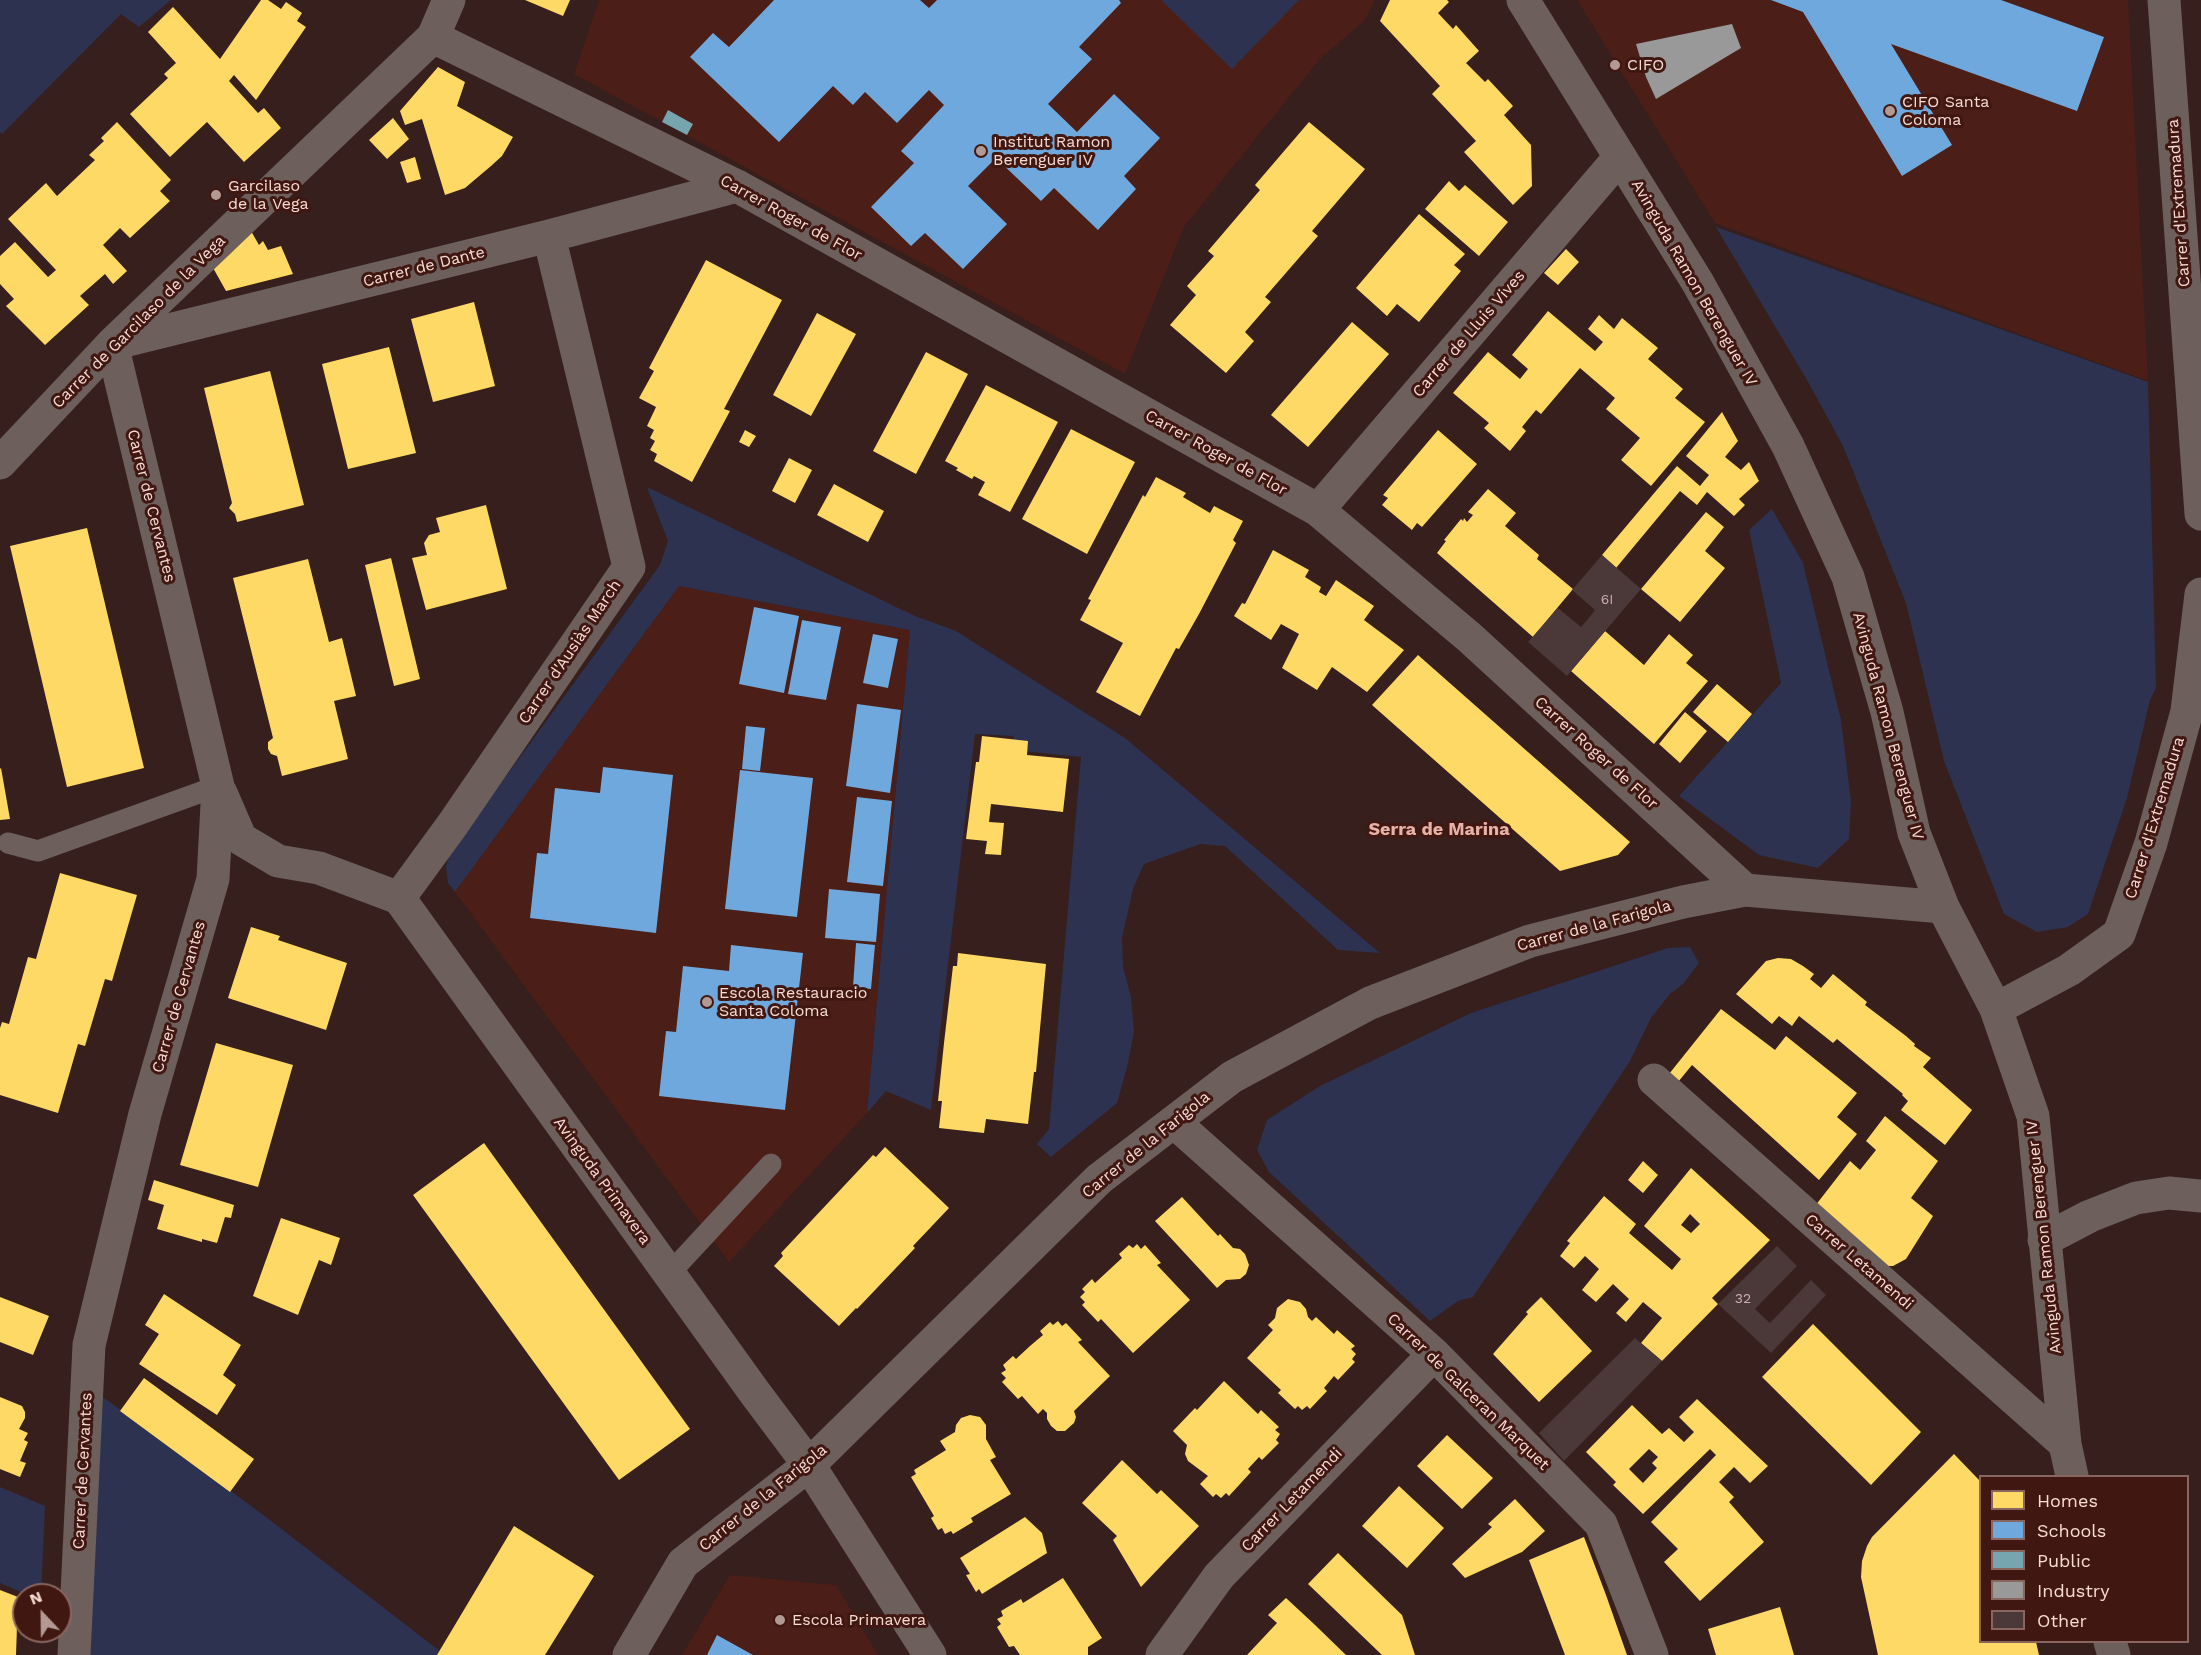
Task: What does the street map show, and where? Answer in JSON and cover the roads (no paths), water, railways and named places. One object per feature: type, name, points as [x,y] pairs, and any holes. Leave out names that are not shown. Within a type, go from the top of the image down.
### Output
[{"type":"street","name":"Carrer de Garcilaso de la Vega","points":[[0,463],[112,344],[434,38],[449,0]]},
{"type":"street","name":"Avinguda Ramon Berenguer IV","points":[[1523,0],[1698,283],[1788,446],[1848,577],[1887,712],[1914,833],[1943,907],[1996,1009],[2033,1116],[2065,1444],[2072,1475]]},
{"type":"street","name":"Carrer d'Extremadura","points":[[2164,0],[2201,514]]},
{"type":"street","name":"Carrer Roger de Flor","points":[[434,38],[736,186],[1318,510],[1468,637],[1745,890]]},
{"type":"street","name":"Carrer de Lluis Vives","points":[[1318,510],[1620,158]]},
{"type":"street","name":"Carrer de Dante","points":[[112,344],[549,236],[736,186]]},
{"type":"street","name":"Carrer d'Ausiàs March","points":[[399,898],[453,824],[629,567],[549,236]]},
{"type":"street","name":"Carrer de Cervantes","points":[[74,1655],[89,1345],[145,1114],[213,879],[218,786],[112,344]]},
{"type":"street","name":"Carrer d'Extremadura","points":[[1996,1009],[2069,970],[2119,934],[2151,843],[2187,711],[2201,594]]},
{"type":"street","points":[[218,786],[241,839],[278,861],[319,868],[399,898]]},
{"type":"street","points":[[1745,890],[1943,907]]},
{"type":"street","name":"Carrer de la Farigola","points":[[630,1655],[682,1563],[809,1465],[1099,1179],[1233,1077],[1370,1003],[1530,941],[1683,902],[1745,890]]},
{"type":"street","name":"Avinguda Primavera","points":[[399,898],[809,1465],[930,1655]]},
{"type":"street","name":"Carrer Letamendi","points":[[1654,1080],[2065,1444]]},
{"type":"street","name":"Carrer de Galceran Marquet","points":[[1174,1122],[1434,1354],[1601,1524],[1652,1655]]},
{"type":"street","points":[[2044,1240],[2090,1216],[2136,1198],[2169,1193],[2201,1196]]},
{"type":"street","name":"Carrer Letamendi","points":[[1162,1655],[1219,1576],[1434,1354]]},
{"type":"lane","points":[[8,843],[38,851],[218,786]]},
{"type":"lane","points":[[669,1274],[771,1164]]},
{"type":"place","name":"CIFO","points":[[1615,65]]},
{"type":"place","name":"CIFO Santa Coloma","points":[[1890,111]]},
{"type":"place","name":"Institut Ramon Berenguer IV","points":[[981,151]]},
{"type":"place","name":"Garcilaso de la Vega","points":[[216,195]]},
{"type":"place","name":"Escola Restauracio Santa Coloma","points":[[707,1002]]},
{"type":"place","name":"Escola Primavera","points":[[780,1620]]},
{"type":"district","name":"Serra de Marina","points":[[1439,830]]}]
